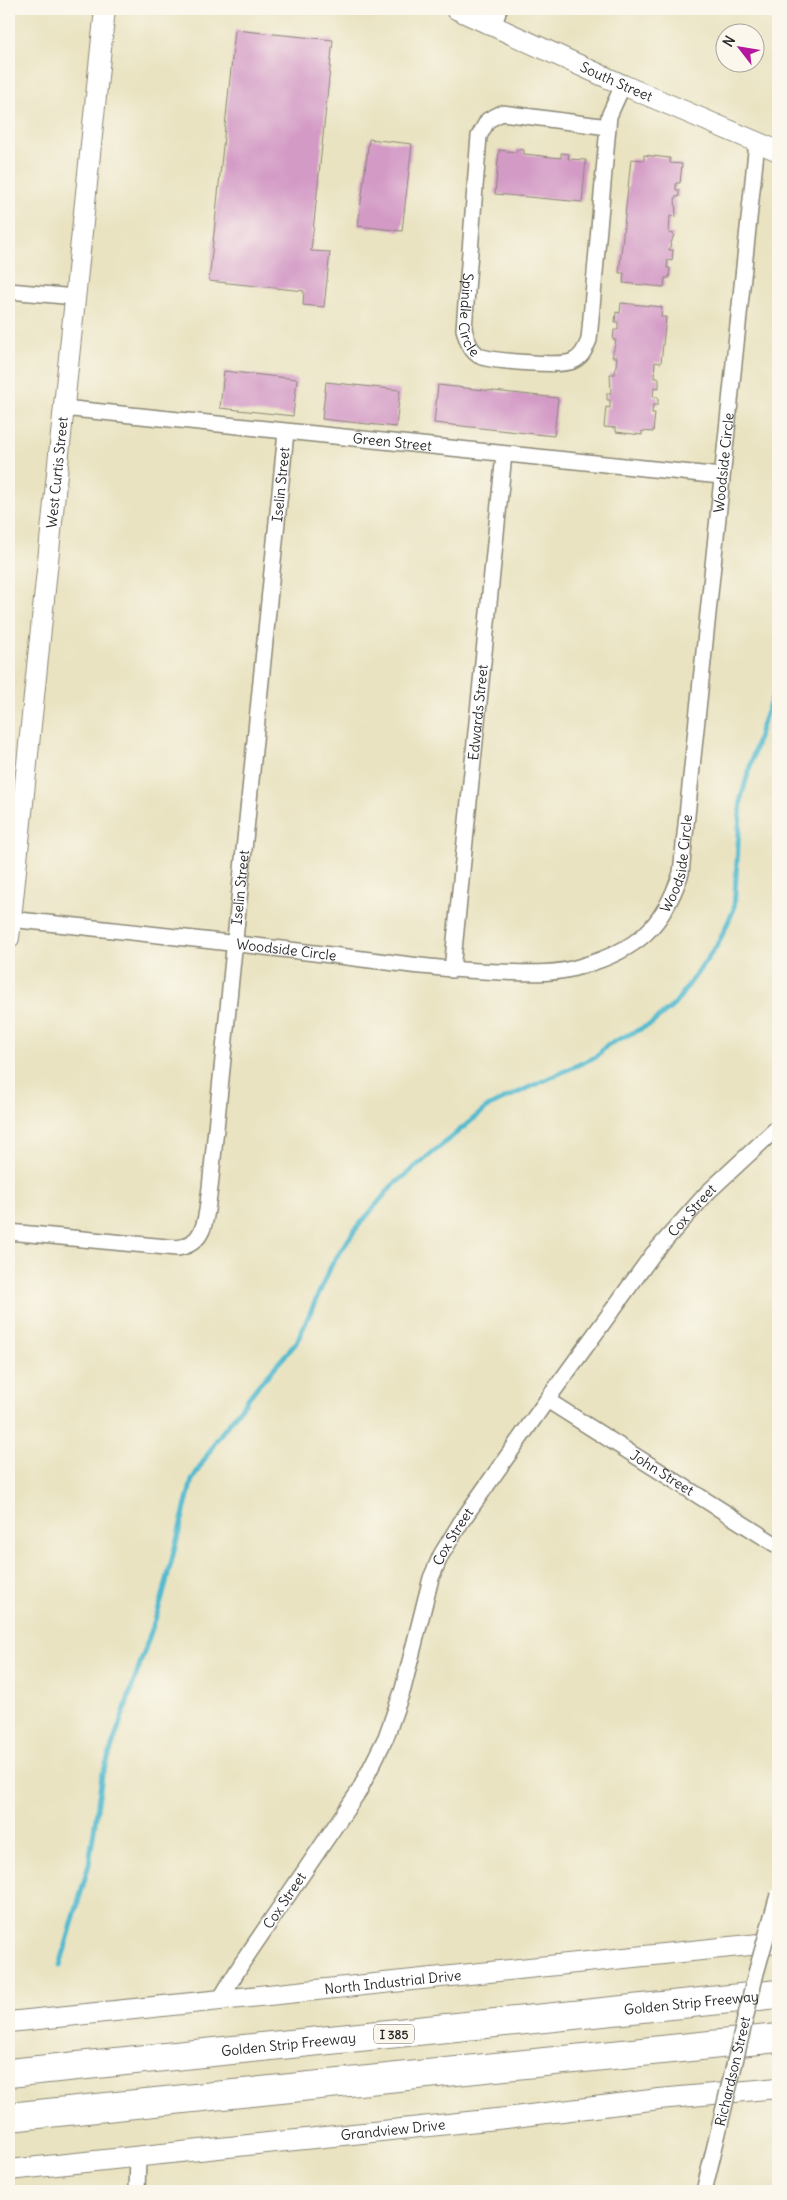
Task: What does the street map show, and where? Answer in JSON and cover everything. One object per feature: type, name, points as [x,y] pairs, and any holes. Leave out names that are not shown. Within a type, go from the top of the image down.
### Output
[{"type":"highway","name":"Golden Strip Freeway","points":[[9,2073],[778,1994]]},
{"type":"highway","points":[[9,2117],[778,2038]]},
{"type":"street","name":"West Curtis Street","points":[[9,926],[105,9]]},
{"type":"street","name":"South Street","points":[[456,9],[496,17],[623,85],[778,151]]},
{"type":"street","name":"Spindle Circle","points":[[608,127],[502,113],[488,120],[479,136],[464,329],[468,345],[481,356],[552,365],[573,362],[583,353],[589,340],[609,116],[623,85]]},
{"type":"street","name":"Woodside Circle","points":[[9,926],[234,943],[452,970],[533,973],[561,971],[583,966],[614,954],[639,940],[654,927],[668,906],[681,873],[721,476],[758,142]]},
{"type":"street","points":[[9,291],[75,297]]},
{"type":"street","name":"Green Street","points":[[63,408],[721,476]]},
{"type":"street","name":"Iselin Street","points":[[9,1232],[177,1248],[190,1245],[201,1234],[210,1188],[286,432]]},
{"type":"street","name":"Edwards Street","points":[[452,970],[504,454]]},
{"type":"street","name":"Cox Street","points":[[219,2001],[242,1962],[359,1791],[386,1737],[403,1689],[424,1600],[441,1555],[461,1522],[653,1254],[708,1192],[778,1127]]},
{"type":"street","name":"John Street","points":[[547,1400],[778,1546]]},
{"type":"street","name":"Richardson Street","points":[[704,2191],[756,1974],[778,1894]]},
{"type":"street","name":"North Industrial Drive","points":[[9,2022],[778,1942]]},
{"type":"street","name":"Grandview Drive","points":[[9,2170],[506,2118],[659,2099],[778,2088]]},
{"type":"street","points":[[137,2191],[138,2157]]},
{"type":"building","points":[[235,30],[333,40],[311,251],[330,252],[324,307],[303,305],[304,291],[209,281]]},
{"type":"building","points":[[369,139],[412,144],[402,231],[358,226]]},
{"type":"building","points":[[517,149],[524,150],[524,154],[561,158],[561,153],[569,154],[568,159],[586,160],[582,202],[495,194],[499,150],[516,152]]},
{"type":"building","points":[[644,155],[670,158],[670,163],[682,164],[680,183],[676,183],[679,197],[675,197],[676,217],[670,216],[669,233],[674,234],[669,250],[673,250],[672,261],[668,260],[667,268],[670,268],[669,278],[665,278],[664,287],[623,283],[624,273],[619,273],[631,159],[644,160]]},
{"type":"building","points":[[621,303],[662,307],[661,317],[666,317],[661,363],[655,362],[654,378],[659,378],[659,388],[654,387],[653,397],[658,397],[658,405],[653,405],[652,413],[655,413],[653,432],[642,431],[642,435],[616,432],[616,428],[604,427],[606,407],[610,408],[610,400],[607,400],[607,393],[611,393],[610,374],[615,374],[617,357],[612,357],[616,340],[613,340],[614,330],[618,330],[618,322],[615,322],[616,312],[620,313]]},
{"type":"building","points":[[224,371],[297,379],[293,416],[220,408]]},
{"type":"building","points":[[326,382],[400,390],[396,427],[322,419]]},
{"type":"building","points":[[438,385],[558,398],[554,436],[434,423]]},
{"type":"waterway","points":[[60,1966],[89,1864],[102,1776],[162,1599],[192,1480],[217,1439],[257,1387],[297,1342],[332,1264],[355,1230],[391,1187],[489,1106],[597,1056],[607,1045],[651,1024],[674,1005],[718,944],[734,909],[741,798],[761,728],[778,681]]}]
